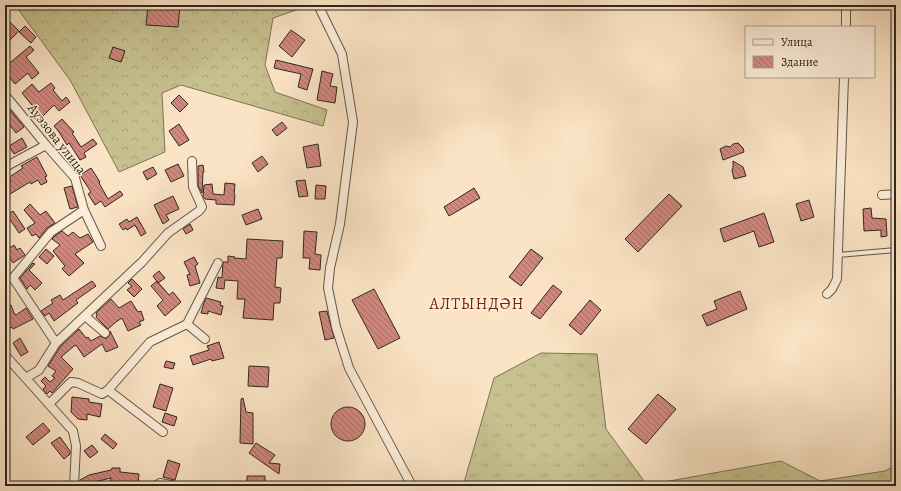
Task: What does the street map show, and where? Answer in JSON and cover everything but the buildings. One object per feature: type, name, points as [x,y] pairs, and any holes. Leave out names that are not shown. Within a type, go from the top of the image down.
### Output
[{"type":"street","points":[[318,5],[342,54],[353,122],[340,224],[330,268],[328,288],[331,304],[336,327],[349,368],[412,486]]},
{"type":"street","points":[[846,5],[846,26]]},
{"type":"street","points":[[827,294],[832,290],[837,279],[844,78]]},
{"type":"street","name":"Ауэзова улица","points":[[5,95],[75,178],[84,210],[101,246]]},
{"type":"street","points":[[5,167],[46,145]]},
{"type":"street","points":[[26,378],[39,370],[56,343],[142,262],[168,233],[199,211],[202,207],[193,187],[192,161]]},
{"type":"street","points":[[882,195],[896,194]]},
{"type":"street","points":[[56,343],[13,278],[51,232],[84,210]]},
{"type":"street","points":[[49,404],[71,382],[78,383],[102,394],[108,390],[150,342],[187,324],[218,263]]},
{"type":"street","points":[[85,316],[105,333]]},
{"type":"street","points":[[187,324],[204,339]]},
{"type":"street","points":[[5,355],[73,431],[76,446],[74,486]]},
{"type":"street","points":[[108,390],[163,432]]},
{"type":"street","points":[[155,486],[160,483],[177,486]]},
{"type":"lane","points":[[838,255],[896,250]]},
{"type":"green space","points":[[15,5],[301,5],[302,8],[273,18],[265,65],[275,92],[327,110],[323,126],[181,85],[162,93],[165,152],[119,172],[70,80]]},
{"type":"green space","points":[[541,353],[597,354],[606,429],[647,485],[781,461],[820,481],[885,471],[896,465],[896,486],[463,486],[494,378]]},
{"type":"district","name":"АЛТЫНДӘН","points":[[477,304]]}]
